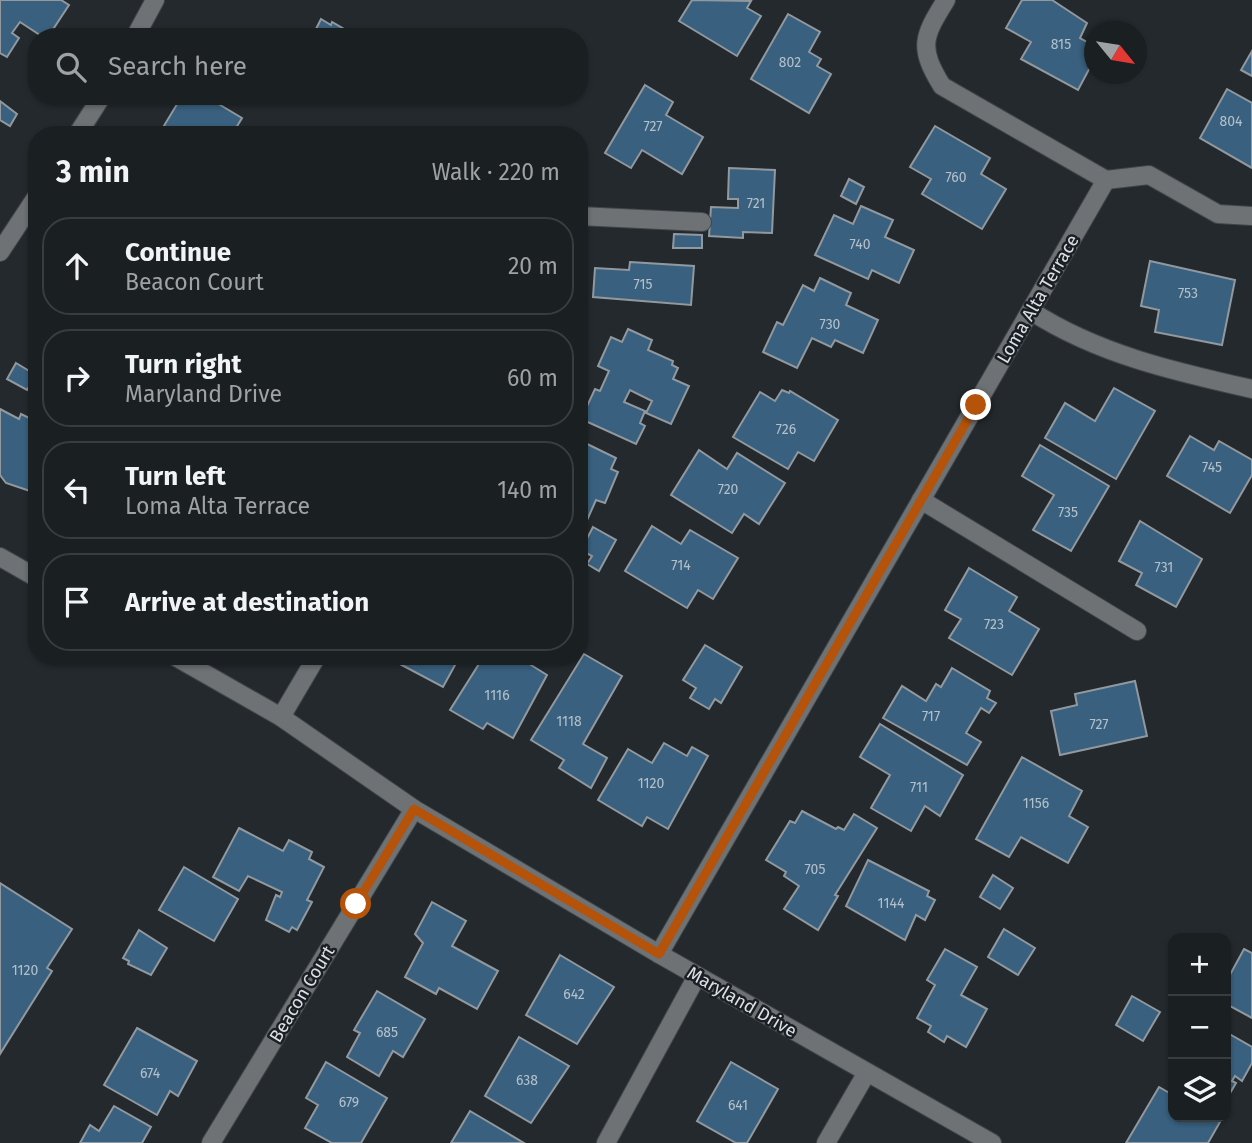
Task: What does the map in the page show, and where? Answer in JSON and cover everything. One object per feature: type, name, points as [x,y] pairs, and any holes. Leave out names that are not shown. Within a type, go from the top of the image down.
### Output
[{"type":"street","points":[[140,28],[155,0]]},
{"type":"street","points":[[946,0],[927,31],[927,62],[942,86],[1106,180],[1149,175],[1218,214],[1252,216]]},
{"type":"street","points":[[83,126],[96,105]]},
{"type":"street","name":"Loma Alta Terrace","points":[[659,954],[1106,180]]},
{"type":"street","points":[[0,252],[28,210]]},
{"type":"street","points":[[588,216],[702,222]]},
{"type":"street","points":[[1031,311],[1063,332],[1100,347],[1187,374],[1252,389]]},
{"type":"street","points":[[921,500],[1137,631]]},
{"type":"street","points":[[0,558],[28,573]]},
{"type":"street","name":"Maryland Drive","points":[[190,665],[281,717],[414,809],[866,1074],[992,1143]]},
{"type":"street","points":[[281,717],[312,665]]},
{"type":"street","name":"Beacon Court","points":[[211,1143],[414,809]]},
{"type":"street","points":[[606,1143],[697,976]]},
{"type":"street","points":[[826,1143],[866,1074]]},
{"type":"building","points":[[0,0],[61,0],[69,5],[54,28],[29,28],[20,22],[12,33],[19,38],[7,57],[0,53]]},
{"type":"building","points":[[692,0],[751,1],[747,8],[761,16],[737,56],[679,21]]},
{"type":"building","points":[[1022,0],[1052,0],[1084,21],[1080,38],[1084,40],[1084,79],[1078,90],[1021,59],[1031,42],[1006,28]]},
{"type":"building","points":[[788,14],[820,32],[809,52],[821,59],[817,66],[831,74],[809,113],[751,79]]},
{"type":"building","points":[[321,19],[342,28],[316,28]]},
{"type":"building","points":[[1252,51],[1252,76],[1241,70]]},
{"type":"building","points":[[645,85],[673,102],[666,115],[703,137],[682,174],[642,150],[631,168],[605,153]]},
{"type":"building","points":[[1227,89],[1252,103],[1252,168],[1200,138]]},
{"type":"building","points":[[0,101],[17,114],[10,126],[0,120]]},
{"type":"building","points":[[177,105],[220,105],[242,118],[237,126],[164,126]]},
{"type":"building","points":[[935,126],[990,158],[981,174],[1006,189],[982,229],[922,194],[931,179],[910,167]]},
{"type":"building","points":[[729,168],[775,170],[772,233],[743,232],[743,238],[709,236],[711,207],[738,208],[738,199],[728,199]]},
{"type":"building","points":[[849,179],[864,187],[856,204],[841,196]]},
{"type":"building","points":[[861,206],[893,220],[885,237],[914,250],[899,283],[872,270],[868,279],[815,255],[834,215],[853,224]]},
{"type":"building","points":[[674,234],[702,235],[702,248],[673,248]]},
{"type":"building","points":[[1150,261],[1235,280],[1222,345],[1155,332],[1159,310],[1141,306]]},
{"type":"building","points":[[630,262],[694,266],[691,305],[593,297],[595,268],[629,270]]},
{"type":"building","points":[[820,278],[851,293],[846,305],[878,320],[863,353],[835,340],[831,347],[812,338],[797,368],[763,352],[777,322],[783,325],[803,285],[814,291]]},
{"type":"building","points":[[628,329],[652,340],[648,350],[673,361],[672,365],[678,368],[673,379],[689,386],[671,424],[646,413],[652,401],[630,390],[624,402],[645,411],[640,423],[645,426],[636,444],[588,422],[588,404],[595,389],[600,391],[609,371],[598,366],[611,337],[622,342]]},
{"type":"building","points":[[16,363],[28,370],[28,388],[27,390],[7,379]]},
{"type":"building","points":[[1114,388],[1155,411],[1116,479],[1045,438],[1065,403],[1095,421]]},
{"type":"building","points":[[782,390],[789,393],[790,391],[838,420],[814,461],[798,452],[788,469],[733,437],[760,392],[775,401]]},
{"type":"building","points":[[0,409],[19,419],[21,414],[28,418],[28,490],[6,483],[0,475]]},
{"type":"building","points":[[1190,436],[1214,450],[1219,441],[1252,460],[1252,475],[1230,513],[1167,476]]},
{"type":"building","points":[[588,444],[616,458],[611,469],[618,472],[605,503],[596,500],[588,518]]},
{"type":"building","points":[[1040,445],[1109,486],[1071,551],[1033,530],[1054,495],[1022,476]]},
{"type":"building","points":[[699,450],[727,469],[737,453],[785,483],[759,524],[744,514],[732,533],[671,495]]},
{"type":"building","points":[[1140,521],[1202,559],[1176,607],[1136,585],[1142,573],[1119,561]]},
{"type":"building","points":[[652,526],[681,544],[690,530],[738,558],[713,599],[698,590],[687,608],[625,571]]},
{"type":"building","points":[[593,527],[616,540],[599,571],[588,565],[592,556],[588,554],[588,537]]},
{"type":"building","points":[[969,568],[1017,597],[1009,611],[1039,629],[1012,675],[949,638],[961,619],[945,610]]},
{"type":"building","points":[[705,645],[742,667],[721,703],[715,699],[709,709],[690,698],[696,688],[683,680]]},
{"type":"building","points":[[588,656],[622,676],[583,744],[607,758],[591,788],[559,768],[564,760],[531,740],[577,665],[588,665]]},
{"type":"building","points":[[402,665],[455,665],[443,687]]},
{"type":"building","points":[[478,665],[531,665],[547,675],[513,738],[487,723],[483,729],[450,710]]},
{"type":"building","points":[[952,668],[990,691],[987,698],[996,703],[989,713],[981,708],[966,733],[981,742],[967,765],[883,718],[902,686],[926,701],[936,684],[941,687]]},
{"type":"building","points":[[1135,681],[1147,736],[1060,755],[1051,711],[1077,705],[1075,694]]},
{"type":"building","points":[[880,724],[963,775],[940,816],[925,806],[911,831],[871,808],[890,775],[860,757]]},
{"type":"building","points":[[664,743],[687,756],[692,747],[708,756],[668,829],[647,817],[642,826],[598,800],[628,749],[652,763]]},
{"type":"building","points":[[1022,757],[1082,791],[1069,816],[1088,827],[1068,863],[1021,837],[1009,857],[976,839]]},
{"type":"building","points":[[802,811],[836,829],[838,827],[844,830],[854,814],[877,828],[835,895],[838,896],[818,930],[784,909],[799,886],[784,876],[786,872],[766,860],[790,821],[795,823]]},
{"type":"building","points":[[239,828],[283,851],[289,840],[312,852],[309,859],[324,867],[307,900],[312,902],[297,930],[292,927],[289,932],[266,920],[276,895],[280,897],[282,892],[248,876],[239,891],[213,877]]},
{"type":"building","points":[[868,860],[929,891],[927,896],[935,900],[925,920],[916,915],[905,940],[846,906]]},
{"type":"building","points":[[184,867],[238,899],[214,941],[159,910]]},
{"type":"building","points":[[993,875],[1013,888],[1000,909],[980,897]]},
{"type":"building","points":[[0,883],[72,929],[47,968],[52,971],[0,1054]]},
{"type":"building","points":[[432,902],[466,921],[452,946],[498,971],[477,1009],[439,988],[436,994],[405,977],[423,943],[415,934]]},
{"type":"building","points":[[1004,929],[1035,948],[1018,975],[988,957]]},
{"type":"building","points":[[139,930],[167,948],[151,975],[128,964],[129,961],[123,958]]},
{"type":"building","points":[[945,949],[977,967],[961,995],[987,1009],[966,1047],[947,1036],[944,1042],[928,1032],[931,1026],[917,1018],[935,985],[927,980]]},
{"type":"building","points":[[1244,949],[1252,953],[1252,1018],[1231,1007],[1231,973]]},
{"type":"building","points":[[560,955],[614,987],[577,1044],[526,1015]]},
{"type":"building","points":[[377,991],[425,1019],[403,1057],[393,1051],[379,1076],[347,1057],[360,1033],[354,1030]]},
{"type":"building","points":[[1132,996],[1160,1012],[1143,1041],[1116,1025]]},
{"type":"building","points":[[137,1028],[197,1061],[178,1096],[170,1091],[157,1115],[104,1085]]},
{"type":"building","points":[[1231,1035],[1252,1047],[1252,1063],[1242,1081],[1235,1076],[1232,1081],[1236,1083],[1231,1092]]},
{"type":"building","points":[[519,1037],[569,1066],[531,1123],[485,1096]]},
{"type":"building","points":[[326,1062],[387,1098],[361,1143],[332,1143],[305,1128],[318,1105],[306,1098]]},
{"type":"building","points":[[731,1062],[778,1089],[747,1143],[736,1143],[697,1121]]},
{"type":"building","points":[[1159,1087],[1168,1092],[1168,1122],[1220,1122],[1208,1143],[1126,1143]]},
{"type":"building","points":[[114,1106],[151,1127],[142,1143],[80,1143],[90,1125],[99,1131]]},
{"type":"building","points":[[470,1111],[524,1143],[451,1143]]},
{"type":"route","points":[[356,904],[414,809],[659,954],[976,405]]}]
